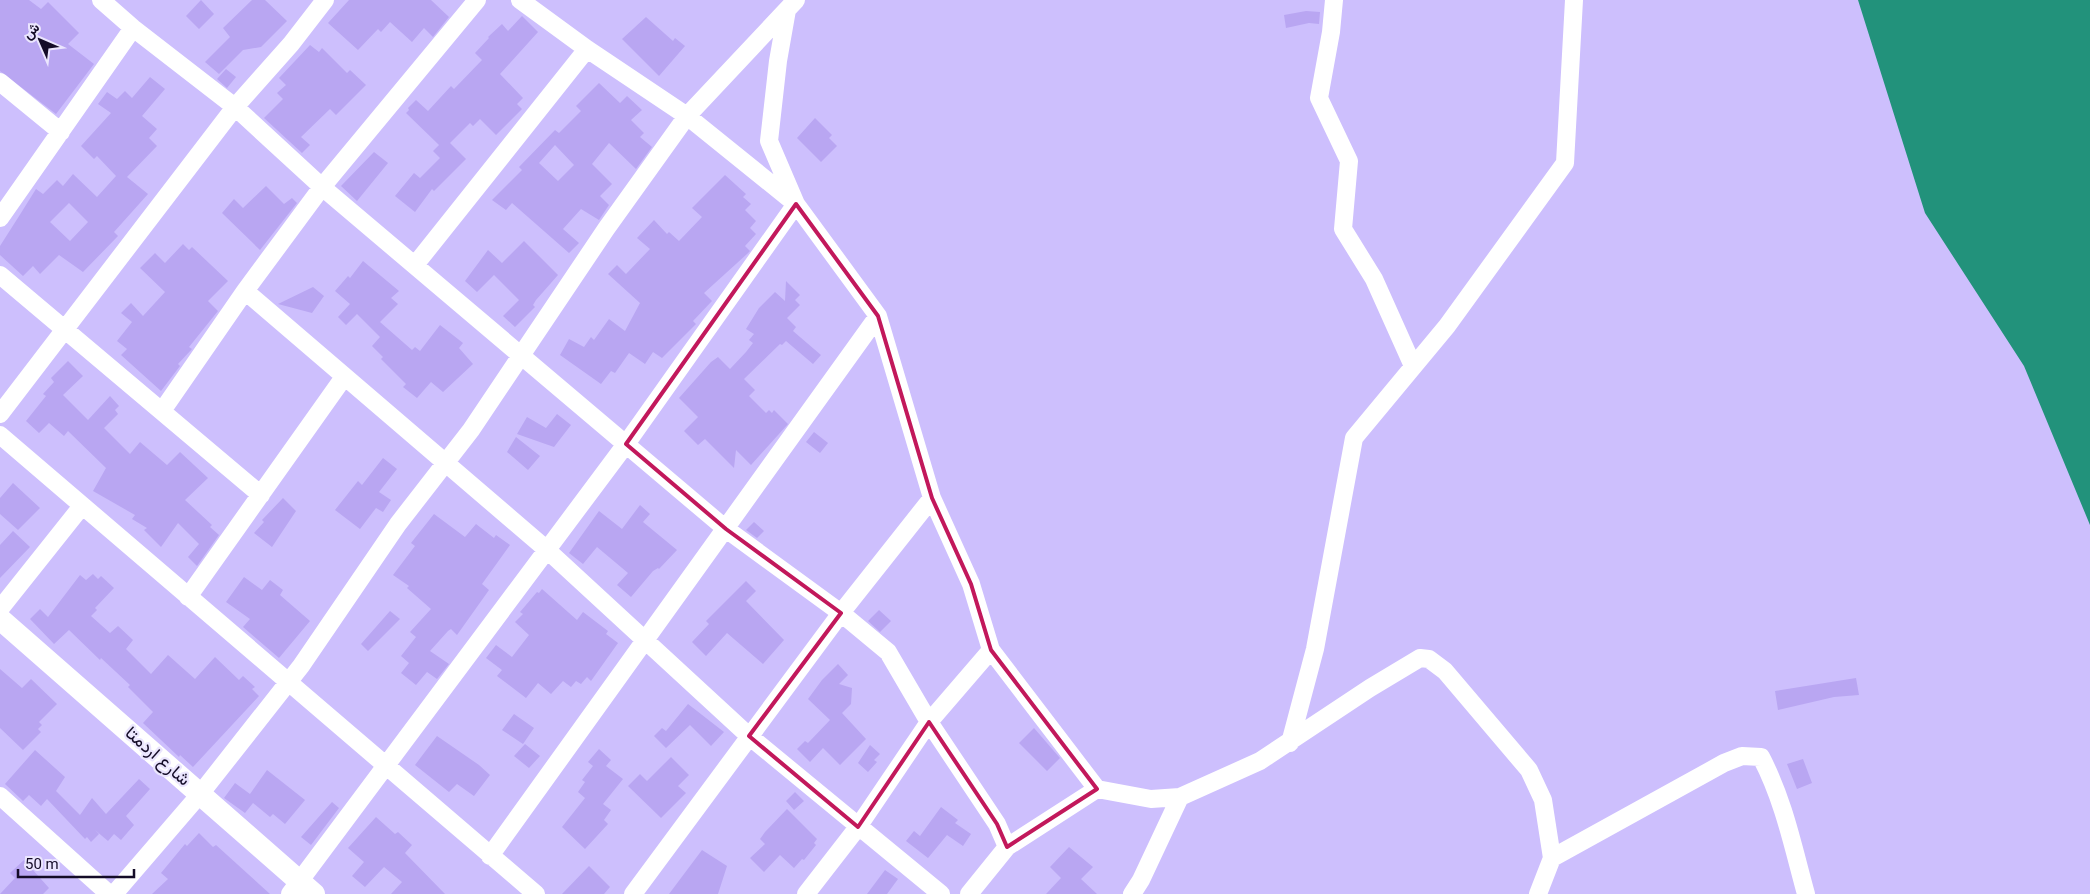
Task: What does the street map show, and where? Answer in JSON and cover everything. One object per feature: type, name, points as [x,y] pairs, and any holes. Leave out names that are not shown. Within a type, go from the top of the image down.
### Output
[{"type":"main road","name":"شارع اردمتا","points":[[0,619],[201,793],[302,890]]},
{"type":"street","points":[[101,0],[133,28],[235,107],[322,186],[415,266],[726,529],[841,613],[888,652],[929,722],[997,824],[1007,847]]},
{"type":"street","points":[[162,411],[245,291],[322,186],[477,0]]},
{"type":"street","points":[[520,0],[587,49],[687,116],[796,204]]},
{"type":"street","points":[[1334,0],[1331,32],[1319,98],[1349,161],[1343,229],[1374,279],[1414,366]]},
{"type":"street","points":[[1290,743],[1315,649],[1354,438],[1447,326],[1565,163],[1574,0]]},
{"type":"street","points":[[0,414],[235,107],[291,44],[319,2]]},
{"type":"street","points":[[114,894],[201,793],[287,683],[398,524],[471,430],[606,229],[687,116],[790,3]]},
{"type":"street","points":[[790,3],[778,61],[769,140],[796,204],[878,316],[932,498],[971,584],[992,650],[1097,789],[1151,799],[1180,797],[1260,761],[1409,664],[1420,658],[1429,659],[1445,671],[1529,770],[1543,800],[1552,858],[1538,894]]},
{"type":"street","points":[[0,218],[133,28]]},
{"type":"street","points":[[415,266],[587,49]]},
{"type":"street","points":[[0,82],[61,132]]},
{"type":"street","points":[[302,890],[386,767],[546,549],[626,444],[796,204]]},
{"type":"street","points":[[0,275],[261,495]]},
{"type":"street","points":[[245,291],[546,549],[749,736],[941,894]]},
{"type":"street","points":[[490,856],[878,316]]},
{"type":"street","points":[[188,597],[344,377]]},
{"type":"street","points":[[0,435],[287,683],[536,894]]},
{"type":"street","points":[[633,894],[841,613],[932,498]]},
{"type":"street","points":[[0,609],[82,506]]},
{"type":"street","points":[[806,894],[858,827],[929,722],[992,650]]},
{"type":"street","points":[[1552,858],[1724,763],[1742,756],[1761,757],[1775,785],[1784,812],[1806,894]]},
{"type":"street","points":[[969,894],[1007,847],[1097,789]]},
{"type":"street","points":[[0,796],[109,894]]},
{"type":"street","points":[[1132,894],[1142,880],[1180,797]]},
{"type":"highlighted area","points":[[796,204],[878,316],[932,498],[971,584],[991,650],[1097,789],[1007,847],[997,824],[929,722],[858,827],[749,736],[841,613],[726,529],[626,444]]},
{"type":"shaded area","points":[[1858,0],[2090,0],[2090,525],[2024,366],[1925,213]]},
{"type":"building","points":[[0,0],[29,0],[41,9],[48,2],[79,33],[68,44],[94,64],[56,114],[0,71]]},
{"type":"building","points":[[201,0],[214,14],[199,29],[186,16]]},
{"type":"building","points":[[252,0],[265,0],[287,21],[261,47],[243,50],[219,74],[205,62],[230,37],[223,28]]},
{"type":"building","points":[[349,0],[431,0],[449,17],[433,37],[424,28],[412,42],[390,22],[381,32],[378,29],[358,50],[328,23]]},
{"type":"building","points":[[1306,11],[1320,12],[1319,24],[1309,23],[1286,28],[1284,15]]},
{"type":"building","points":[[522,16],[538,32],[500,74],[523,98],[517,104],[522,109],[496,135],[480,119],[473,126],[470,123],[450,143],[466,159],[434,191],[432,189],[415,212],[395,196],[414,173],[420,178],[440,158],[433,151],[439,145],[406,113],[409,110],[408,108],[416,100],[428,111],[451,86],[454,89],[482,60],[475,53],[488,37],[502,24],[508,31]]},
{"type":"building","points":[[646,17],[673,41],[675,38],[685,46],[659,76],[622,39]]},
{"type":"building","points":[[310,45],[319,52],[322,48],[347,73],[350,70],[366,85],[336,115],[330,109],[301,137],[310,145],[302,153],[264,118],[283,99],[277,93],[286,85],[279,78]]},
{"type":"building","points":[[226,69],[236,77],[227,88],[217,79]]},
{"type":"building","points":[[150,77],[165,89],[142,116],[157,129],[149,138],[157,146],[127,177],[148,194],[114,232],[118,236],[83,272],[59,255],[40,274],[33,266],[23,276],[0,255],[0,246],[36,189],[43,194],[57,180],[63,186],[73,174],[97,197],[116,176],[97,156],[94,159],[81,146],[111,113],[98,104],[107,92],[117,99],[125,91],[132,98]],"holes":[[[69,203],[88,222],[70,241],[50,222]]]},
{"type":"building","points":[[599,83],[620,103],[627,96],[642,110],[631,120],[644,133],[640,137],[652,147],[636,169],[609,143],[592,164],[612,184],[600,196],[609,205],[599,220],[581,209],[563,229],[579,243],[569,253],[512,203],[506,210],[492,200],[522,170],[519,167],[555,130],[559,133],[581,111],[576,106]],"holes":[[[555,145],[574,165],[558,181],[539,163]]]},
{"type":"building","points":[[815,118],[832,135],[829,138],[837,146],[821,162],[797,138]]},
{"type":"building","points":[[374,152],[388,163],[357,201],[341,186]]},
{"type":"building","points":[[725,175],[746,194],[743,197],[751,204],[745,210],[756,221],[750,228],[756,234],[745,246],[750,251],[704,293],[712,301],[693,321],[696,324],[662,358],[653,352],[645,364],[629,353],[615,373],[611,371],[601,384],[560,355],[569,339],[584,347],[591,337],[594,340],[609,319],[625,331],[640,303],[608,274],[617,265],[626,274],[650,249],[637,238],[654,220],[667,234],[669,232],[679,241],[702,217],[692,208]]},
{"type":"building","points":[[266,186],[284,204],[292,198],[297,203],[260,250],[222,213],[234,199],[243,208]]},
{"type":"building","points":[[524,241],[558,275],[536,300],[533,305],[535,307],[515,327],[503,316],[519,300],[494,275],[477,292],[465,281],[488,250],[502,263]]},
{"type":"building","points":[[183,244],[189,250],[192,247],[228,281],[208,301],[218,311],[189,347],[192,349],[178,364],[180,366],[161,391],[121,355],[127,349],[117,341],[132,322],[121,313],[131,303],[143,316],[165,292],[140,268],[155,253],[165,263]]},
{"type":"building","points":[[363,261],[399,291],[391,298],[398,304],[380,322],[412,350],[415,347],[420,351],[440,325],[463,343],[459,348],[473,364],[443,392],[431,382],[417,398],[403,387],[406,384],[381,359],[383,357],[372,346],[380,337],[357,314],[346,325],[338,317],[350,304],[335,291],[348,276],[350,278]]},
{"type":"building","points":[[786,281],[800,295],[795,300],[800,305],[787,318],[796,327],[793,331],[821,355],[813,364],[786,341],[782,345],[780,344],[744,379],[755,390],[749,396],[766,413],[769,410],[772,413],[774,410],[788,424],[751,465],[736,450],[734,468],[705,439],[698,445],[684,431],[698,417],[679,398],[711,362],[718,357],[730,369],[746,352],[753,343],[749,340],[754,334],[746,329],[759,308],[775,292],[785,301]]},
{"type":"building","points":[[313,287],[324,296],[312,313],[278,304]]},
{"type":"building","points":[[68,361],[83,376],[63,395],[88,420],[110,396],[119,406],[115,410],[118,414],[104,428],[130,454],[140,442],[167,465],[180,452],[208,478],[185,500],[212,525],[210,527],[219,535],[197,566],[188,557],[199,544],[178,523],[161,547],[144,530],[147,528],[132,519],[135,515],[93,491],[106,468],[68,431],[64,436],[49,423],[39,433],[26,421],[46,396],[43,394],[54,382],[51,378]]},
{"type":"building","points":[[557,414],[571,425],[554,447],[517,434],[527,417],[546,428]]},
{"type":"building","points":[[814,432],[828,443],[820,453],[806,442]]},
{"type":"building","points":[[516,437],[540,456],[528,470],[507,452]]},
{"type":"building","points":[[383,458],[397,469],[379,492],[391,500],[383,512],[376,508],[360,529],[335,510],[358,481],[362,485]]},
{"type":"building","points":[[13,483],[40,508],[18,530],[0,514],[0,498]]},
{"type":"building","points":[[283,498],[296,511],[272,547],[254,533],[264,522],[262,520]]},
{"type":"building","points":[[640,505],[650,514],[643,522],[677,550],[659,569],[653,571],[631,597],[617,585],[628,573],[597,547],[583,564],[569,553],[599,511],[622,529]]},
{"type":"building","points":[[434,514],[465,537],[476,524],[494,538],[496,535],[510,545],[482,584],[489,590],[457,635],[451,629],[430,651],[449,664],[437,679],[427,672],[416,685],[401,673],[409,663],[401,656],[416,637],[410,632],[431,609],[407,588],[409,586],[393,575],[415,546],[411,543]]},
{"type":"building","points":[[754,522],[764,531],[757,538],[746,530]]},
{"type":"building","points":[[13,531],[30,547],[0,578],[0,545]]},
{"type":"building","points":[[93,574],[98,579],[101,576],[114,588],[95,608],[97,610],[91,616],[110,633],[118,626],[133,640],[126,649],[151,674],[168,655],[195,679],[215,657],[239,680],[243,676],[255,687],[252,689],[259,696],[193,767],[180,755],[179,757],[143,723],[153,712],[128,687],[130,685],[101,658],[100,660],[69,630],[54,644],[30,619],[40,609],[48,617],[80,575],[86,580]]},
{"type":"building","points":[[244,577],[262,590],[270,580],[283,590],[280,595],[310,621],[279,658],[243,627],[250,619],[226,602]]},
{"type":"building","points":[[746,581],[756,591],[746,601],[784,640],[763,664],[727,633],[706,656],[692,642],[709,624],[706,621]]},
{"type":"building","points":[[542,589],[577,620],[583,612],[608,631],[606,634],[618,643],[591,681],[587,677],[581,684],[576,681],[571,687],[563,681],[551,694],[538,683],[526,698],[497,676],[502,670],[486,658],[496,645],[512,657],[529,635],[515,622],[523,614],[520,612],[537,592],[539,593]]},
{"type":"building","points":[[879,610],[891,621],[880,632],[868,621]]},
{"type":"building","points":[[390,611],[400,619],[368,651],[361,644]]},
{"type":"building","points":[[838,664],[848,675],[839,684],[852,688],[851,704],[842,713],[866,739],[840,765],[823,748],[810,762],[797,749],[805,741],[808,743],[830,720],[808,699],[822,680]]},
{"type":"building","points":[[0,669],[22,688],[31,679],[57,704],[39,722],[42,725],[38,729],[41,732],[23,750],[0,728]]},
{"type":"building","points":[[1856,678],[1859,695],[1834,697],[1778,710],[1775,691]]},
{"type":"building","points":[[688,704],[724,732],[711,746],[690,725],[666,748],[654,736],[662,728],[666,731]]},
{"type":"building","points":[[514,714],[534,728],[523,744],[502,730]]},
{"type":"building","points":[[1034,728],[1060,758],[1047,771],[1019,743]]},
{"type":"building","points":[[437,736],[479,765],[490,775],[474,796],[457,784],[449,792],[415,765]]},
{"type":"building","points":[[525,744],[540,756],[529,768],[514,756]]},
{"type":"building","points":[[870,745],[880,754],[874,760],[877,762],[868,772],[858,763]]},
{"type":"building","points":[[599,749],[611,760],[606,766],[623,779],[603,804],[611,810],[604,820],[608,824],[585,849],[562,827],[585,798],[578,792],[585,782],[582,780],[593,766],[588,762]]},
{"type":"building","points":[[35,750],[65,777],[56,791],[80,815],[92,798],[106,814],[139,779],[150,789],[126,816],[134,825],[121,840],[114,834],[108,841],[95,830],[99,834],[91,842],[87,837],[85,839],[47,799],[41,806],[29,795],[23,801],[5,784]]},
{"type":"building","points":[[671,757],[689,775],[678,786],[686,793],[661,818],[628,786],[640,774],[647,781]]},
{"type":"building","points":[[1803,759],[1812,783],[1797,789],[1787,764]]},
{"type":"building","points":[[267,770],[305,800],[285,824],[273,814],[270,817],[253,803],[245,813],[224,798],[235,783],[250,794]]},
{"type":"building","points":[[795,792],[804,801],[794,810],[786,801]]},
{"type":"building","points":[[332,802],[339,808],[311,845],[301,837]]},
{"type":"building","points":[[941,807],[958,820],[955,823],[971,834],[963,846],[947,835],[928,858],[906,841],[914,831],[920,836]]},
{"type":"building","points":[[787,809],[817,839],[814,843],[816,845],[804,860],[802,859],[794,868],[780,855],[764,872],[750,858],[765,844],[760,839],[765,832]]},
{"type":"building","points":[[376,817],[395,834],[398,832],[412,845],[405,853],[445,894],[391,894],[402,882],[384,867],[365,887],[352,876],[364,862],[348,848]]},
{"type":"building","points":[[199,833],[213,847],[216,845],[270,894],[152,894],[168,879],[161,873],[185,844],[187,846]]},
{"type":"building","points":[[1069,847],[1093,867],[1081,879],[1097,894],[1046,894],[1061,878],[1050,867]]},
{"type":"building","points":[[702,850],[727,866],[718,894],[669,894]]},
{"type":"building","points":[[24,860],[49,888],[43,894],[0,894],[15,878],[10,873]]},
{"type":"building","points":[[589,866],[610,887],[604,894],[562,894]]},
{"type":"building","points":[[885,870],[898,879],[887,894],[867,894]]}]
